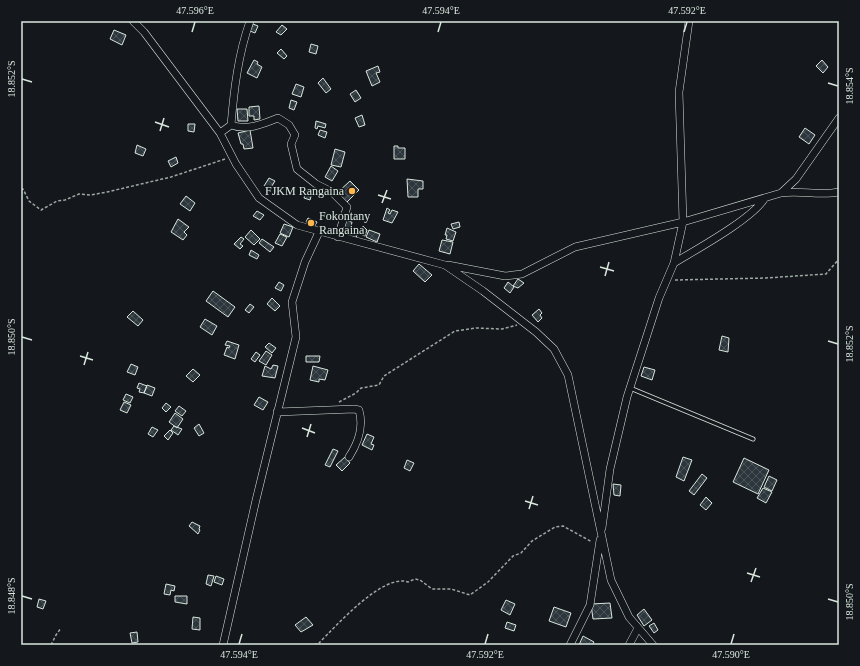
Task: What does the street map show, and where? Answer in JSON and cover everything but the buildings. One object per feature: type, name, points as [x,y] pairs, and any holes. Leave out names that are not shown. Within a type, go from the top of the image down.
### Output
[{"type":"street","points":[[133,21],[144,32],[220,133],[232,157],[259,198],[297,225],[445,265],[505,276],[522,274],[575,248],[683,222],[781,193],[796,191],[827,194],[839,192]]},
{"type":"street","points":[[220,133],[230,125],[234,89],[244,38],[250,21]]},
{"type":"street","points":[[570,645],[590,604],[610,470],[630,388],[659,298],[674,263],[683,222],[679,92],[689,21]]},
{"type":"street","points":[[230,125],[238,128],[261,125],[278,118],[289,125],[295,135],[291,144],[297,169],[316,184],[332,192],[347,207],[338,237]]},
{"type":"street","points":[[781,193],[796,179],[839,118]]},
{"type":"street","points":[[674,263],[760,206],[765,198]]},
{"type":"street","points":[[223,645],[296,337],[292,302],[305,262],[319,232]]},
{"type":"street","points":[[445,265],[524,323],[554,349],[568,375],[611,580],[629,617],[653,645]]},
{"type":"street","points":[[277,412],[335,409],[359,410],[360,436],[349,457]]},
{"type":"street","points":[[629,645],[638,628]]},
{"type":"lane","points":[[630,388],[753,439]]},
{"type":"path","points":[[21,189],[23,189],[29,201],[41,210],[56,201],[65,200],[79,194],[91,195],[171,177],[188,170],[198,169],[216,161],[232,157]]},
{"type":"path","points":[[667,280],[766,278],[826,274],[839,259]]},
{"type":"path","points":[[335,409],[339,400],[356,393],[361,388],[379,385],[384,376],[455,331],[476,328],[502,329],[524,323]]},
{"type":"path","points":[[314,645],[319,643],[357,604],[385,587],[403,580],[408,582],[415,579],[420,580],[432,589],[451,589],[470,595],[488,582],[513,556],[520,553],[532,541],[555,528],[563,526],[599,545]]},
{"type":"path","points":[[52,645],[61,628]]},
{"type":"place","name":"FJKM Rangaina","points":[[352,191]]},
{"type":"place","name":"Fokontany Rangaina","points":[[311,223]]}]
